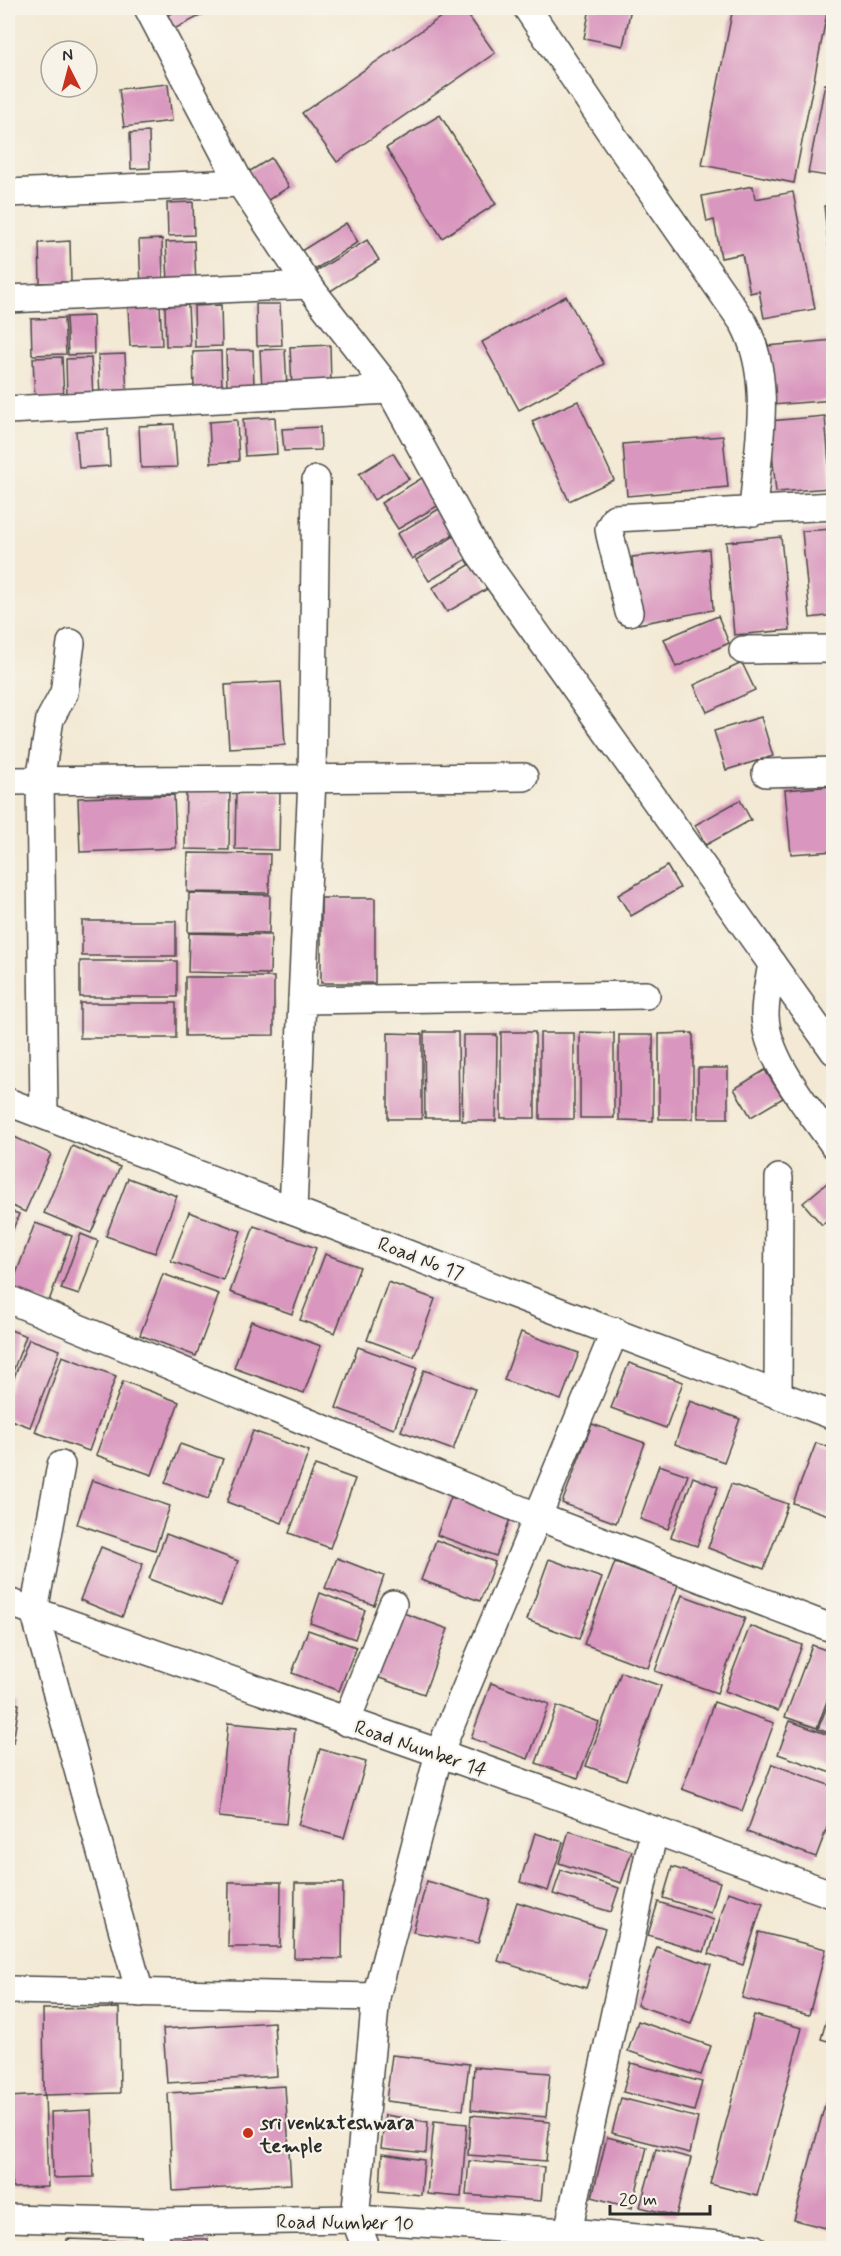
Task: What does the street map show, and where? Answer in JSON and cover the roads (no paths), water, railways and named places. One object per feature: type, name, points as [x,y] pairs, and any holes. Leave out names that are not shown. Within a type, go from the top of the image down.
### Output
[{"type":"street","points":[[148,8],[240,183],[308,285],[390,390],[479,554],[834,1051]]},
{"type":"street","points":[[527,8],[612,136],[744,324],[755,345],[762,378],[753,512]]},
{"type":"street","points":[[8,193],[240,183]]},
{"type":"street","points":[[8,299],[308,285]]},
{"type":"street","points":[[8,410],[390,390]]},
{"type":"street","points":[[293,1210],[312,779],[316,480]]},
{"type":"street","points":[[629,612],[610,535],[612,522],[623,516],[753,512],[834,506]]},
{"type":"street","points":[[44,1115],[40,781],[50,719],[64,693],[71,643]]},
{"type":"street","points":[[743,650],[834,649]]},
{"type":"street","points":[[766,773],[834,771]]},
{"type":"street","points":[[8,781],[524,777]]},
{"type":"street","points":[[772,964],[765,1015],[768,1040],[778,1062],[834,1145]]},
{"type":"street","points":[[302,1000],[646,995]]},
{"type":"street","name":"Road No 17","points":[[8,1102],[834,1416]]},
{"type":"street","points":[[778,1395],[779,1178]]},
{"type":"street","points":[[8,1299],[536,1516],[834,1629]]},
{"type":"street","points":[[366,2248],[355,2219],[376,1997],[439,1753],[615,1331]]},
{"type":"street","points":[[61,1465],[34,1611],[140,1994]]},
{"type":"street","name":"Road Number 14","points":[[8,1602],[834,1895]]},
{"type":"street","points":[[346,1722],[393,1604]]},
{"type":"street","points":[[568,2232],[654,1830]]},
{"type":"street","points":[[8,1990],[376,1997]]},
{"type":"street","name":"Road Number 10","points":[[8,2218],[156,2222],[355,2219],[568,2232],[753,2248]]},
{"type":"street","points":[[155,2248],[156,2222]]},
{"type":"place","name":"sri venkateshwara temple","points":[[248,2133]]}]
